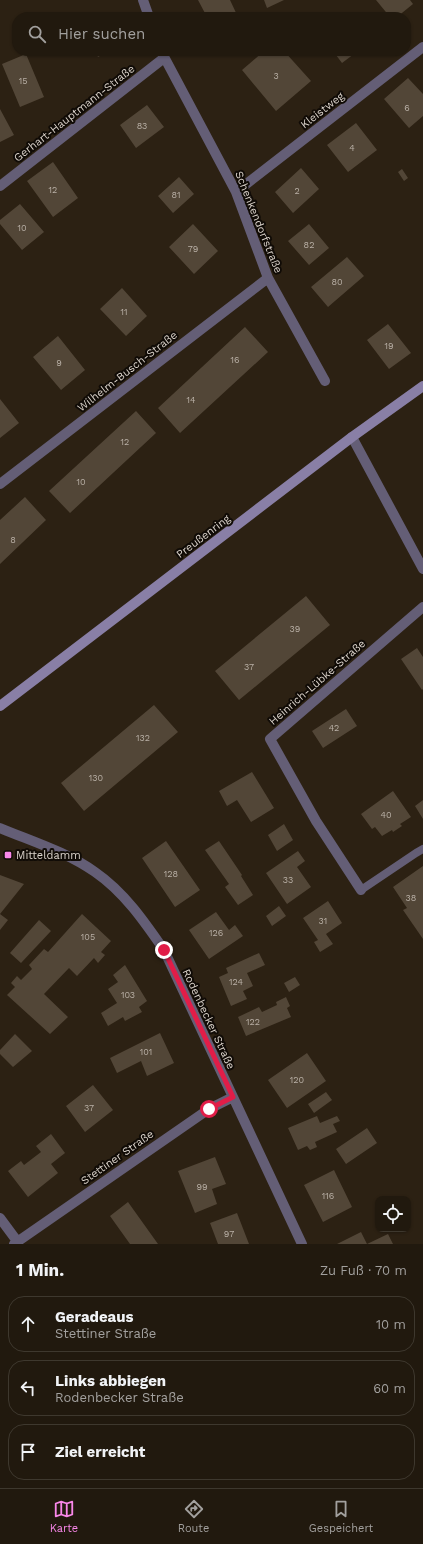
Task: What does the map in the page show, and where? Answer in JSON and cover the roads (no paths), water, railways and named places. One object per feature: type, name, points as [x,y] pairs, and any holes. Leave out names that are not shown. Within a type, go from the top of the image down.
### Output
[{"type":"street","points":[[145,1],[148,12]]},
{"type":"street","name":"Kleistweg","points":[[236,192],[423,47]]},
{"type":"street","name":"Gerhart-Hauptmann-Straße","points":[[0,186],[160,56]]},
{"type":"street","name":"Schenkendorfstraße","points":[[163,56],[236,192],[268,278],[325,381]]},
{"type":"street","name":"Wilhelm-Busch-Straße","points":[[0,484],[268,278]]},
{"type":"street","name":"Preußenring","points":[[0,706],[352,438],[423,386]]},
{"type":"street","points":[[352,438],[423,568]]},
{"type":"street","name":"Heinrich-Lübke-Straße","points":[[361,890],[316,822],[270,739],[423,608]]},
{"type":"street","name":"Rodenbecker Straße","points":[[0,828],[55,850],[95,871],[116,889],[142,918],[164,950],[302,1244]]},
{"type":"street","name":"Stettiner Straße","points":[[0,1218],[16,1242],[209,1109],[233,1097]]},
{"type":"lane","points":[[361,890],[423,849]]},
{"type":"place","name":"Mitteldamm","points":[[8,855]]}]
